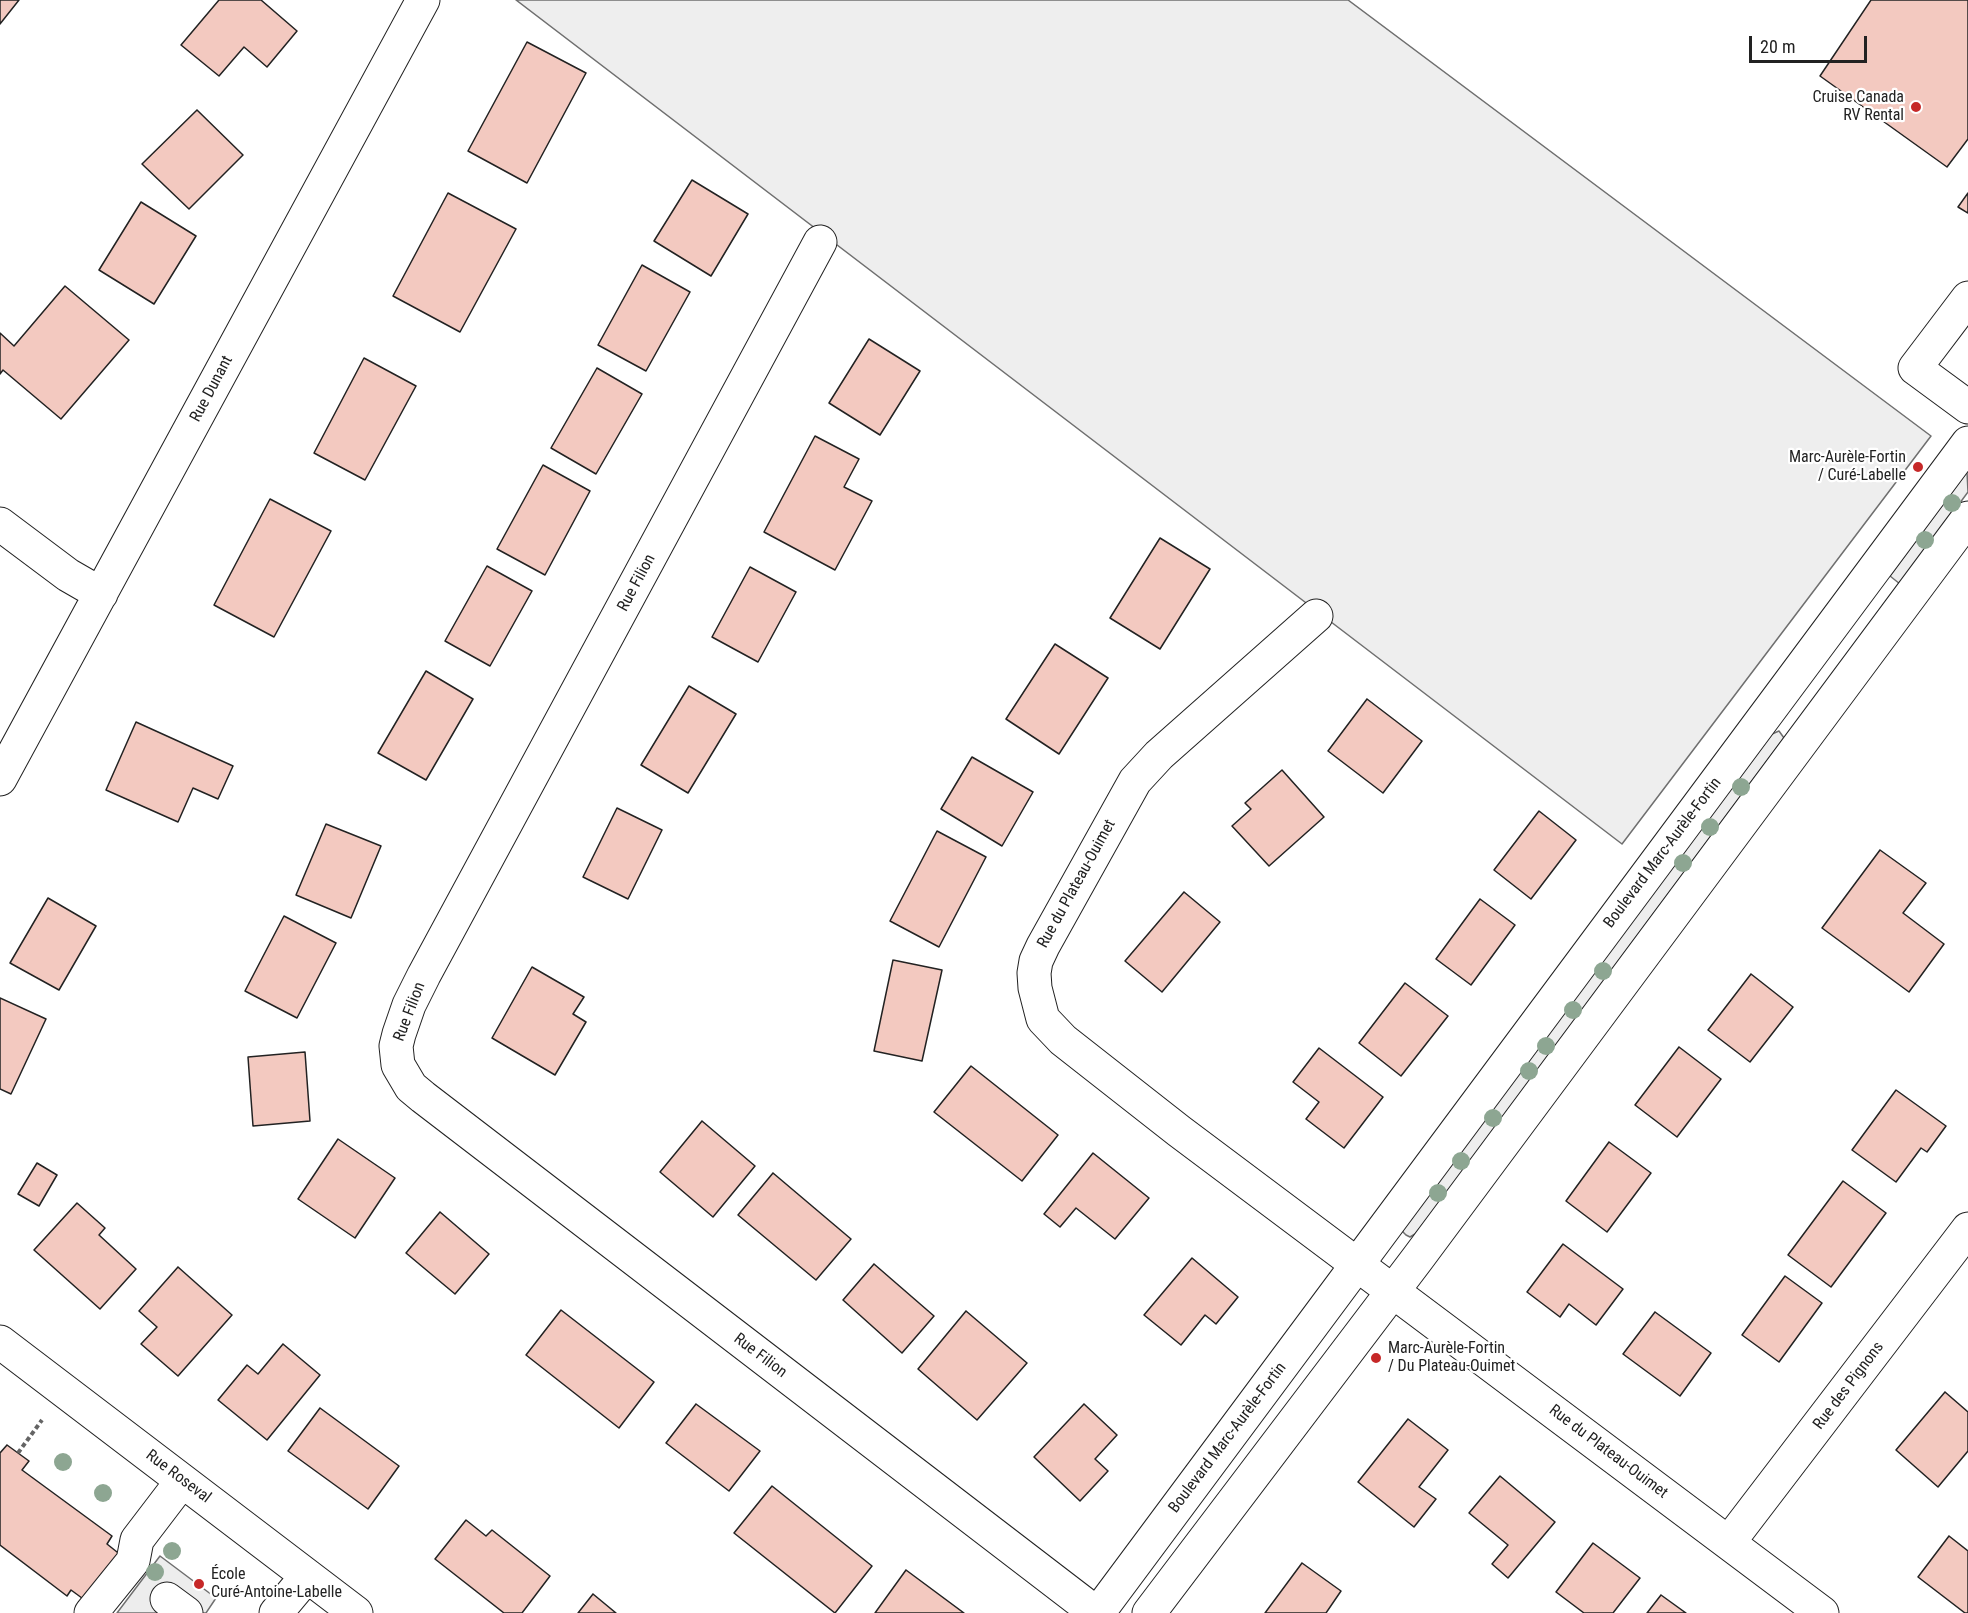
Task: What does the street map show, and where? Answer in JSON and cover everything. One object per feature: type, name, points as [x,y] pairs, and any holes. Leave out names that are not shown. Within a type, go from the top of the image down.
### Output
[{"type":"street","name":"Rue Dunant","points":[[0,779],[423,0]]},
{"type":"street","name":"Rue Filion","points":[[820,242],[424,975],[409,1005],[399,1034],[396,1046],[399,1065],[411,1087],[423,1097],[1097,1613]]},
{"type":"street","points":[[1968,298],[1915,368],[1968,407]]},
{"type":"street","name":"Boulevard Marc-Aurèle-Fortin","points":[[1097,1613],[1968,443]]},
{"type":"street","points":[[1149,1613],[1393,1290],[1968,518]]},
{"type":"street","points":[[0,524],[68,576],[101,594]]},
{"type":"street","name":"Rue du Plateau-Ouimet","points":[[1316,616],[1159,755],[1135,781],[1042,946],[1034,973],[1038,1003],[1043,1019],[1052,1030],[1179,1131],[1357,1263]]},
{"type":"street","name":"Rue des Pignons","points":[[1729,1542],[1968,1229]]},
{"type":"street","points":[[1357,1263],[1393,1290]]},
{"type":"street","name":"Rue du Plateau-Ouimet","points":[[1393,1290],[1822,1613]]},
{"type":"street","name":"Rue Roseval","points":[[0,1342],[356,1613]]},
{"type":"street","points":[[91,1613],[133,1561],[126,1545],[182,1481]]},
{"type":"street","points":[[276,1613],[307,1576]]},
{"type":"path","points":[[18,1453],[46,1415]]},
{"type":"shaded area","points":[[516,0],[1348,0],[1931,436],[1622,844]]},
{"type":"shaded area","points":[[1967,472],[1968,492],[1900,584],[1890,576]]},
{"type":"shaded area","points":[[1779,731],[1784,738],[1430,1215],[1415,1234],[1410,1237],[1406,1235],[1403,1228],[1772,734]]},
{"type":"shaded area","points":[[160,1556],[216,1598],[206,1613],[117,1613]]},
{"type":"building","points":[[0,0],[19,0],[0,24]]},
{"type":"building","points":[[219,0],[261,0],[297,31],[267,67],[244,47],[219,76],[181,45]]},
{"type":"building","name":"Cruise Canada RV Rental","points":[[1871,0],[1968,0],[1968,139],[1947,167],[1820,76]]},
{"type":"building","points":[[527,42],[586,73],[527,183],[468,151]]},
{"type":"building","points":[[197,110],[243,155],[189,209],[142,164]]},
{"type":"building","points":[[692,180],[748,214],[711,276],[654,241]]},
{"type":"building","points":[[448,193],[516,229],[460,332],[393,296]]},
{"type":"building","points":[[1968,193],[1968,213],[1958,207]]},
{"type":"building","points":[[141,202],[196,236],[154,304],[99,270]]},
{"type":"building","points":[[642,265],[690,292],[646,371],[598,345]]},
{"type":"building","points":[[65,286],[129,340],[61,419],[3,370],[0,374],[0,333],[14,346]]},
{"type":"building","points":[[869,339],[920,371],[880,435],[829,403]]},
{"type":"building","points":[[364,358],[416,386],[365,480],[314,453]]},
{"type":"building","points":[[597,368],[642,394],[596,474],[551,448]]},
{"type":"building","points":[[815,436],[859,459],[844,487],[872,501],[835,570],[764,532]]},
{"type":"building","points":[[543,465],[590,491],[545,575],[497,549]]},
{"type":"building","points":[[270,499],[331,531],[274,637],[214,605]]},
{"type":"building","points":[[1160,538],[1210,569],[1160,649],[1110,618]]},
{"type":"building","points":[[487,566],[532,591],[490,666],[445,641]]},
{"type":"building","points":[[750,567],[796,592],[758,662],[712,637]]},
{"type":"building","points":[[1055,644],[1108,678],[1059,754],[1006,719]]},
{"type":"building","points":[[426,671],[473,699],[426,780],[378,753]]},
{"type":"building","points":[[689,686],[736,714],[688,793],[641,765]]},
{"type":"building","points":[[1367,699],[1422,741],[1383,793],[1328,751]]},
{"type":"building","points":[[136,722],[233,766],[218,799],[193,788],[178,822],[106,790]]},
{"type":"building","points":[[972,757],[1033,792],[1002,846],[941,809]]},
{"type":"building","points":[[1282,770],[1324,817],[1269,866],[1232,826],[1251,809],[1245,803]]},
{"type":"building","points":[[617,808],[662,830],[628,899],[583,877]]},
{"type":"building","points":[[1539,811],[1576,840],[1531,899],[1494,870]]},
{"type":"building","points":[[326,824],[381,846],[351,918],[296,895]]},
{"type":"building","points":[[937,831],[986,857],[939,947],[890,921]]},
{"type":"building","points":[[1880,850],[1926,883],[1903,913],[1944,944],[1909,992],[1822,928]]},
{"type":"building","points":[[1184,892],[1220,922],[1162,992],[1125,961]]},
{"type":"building","points":[[48,898],[96,926],[59,990],[10,963]]},
{"type":"building","points":[[1480,899],[1515,925],[1471,985],[1436,959]]},
{"type":"building","points":[[284,916],[336,943],[297,1018],[245,991]]},
{"type":"building","points":[[893,960],[942,970],[922,1061],[874,1051]]},
{"type":"building","points":[[532,967],[584,997],[573,1014],[586,1022],[555,1075],[492,1038]]},
{"type":"building","points":[[1751,974],[1793,1007],[1750,1062],[1708,1030]]},
{"type":"building","points":[[1405,983],[1448,1016],[1401,1076],[1359,1043]]},
{"type":"building","points":[[0,998],[46,1019],[11,1094],[0,1089]]},
{"type":"building","points":[[1679,1047],[1721,1079],[1677,1137],[1635,1105]]},
{"type":"building","points":[[1319,1048],[1383,1097],[1344,1148],[1306,1119],[1319,1102],[1293,1082]]},
{"type":"building","points":[[305,1052],[310,1121],[253,1126],[248,1057]]},
{"type":"building","points":[[971,1066],[1058,1135],[1022,1181],[934,1112]]},
{"type":"building","points":[[1896,1090],[1946,1126],[1927,1152],[1921,1148],[1896,1182],[1852,1150]]},
{"type":"building","points":[[702,1121],[755,1166],[713,1217],[660,1172]]},
{"type":"building","points":[[338,1139],[395,1178],[355,1238],[298,1199]]},
{"type":"building","points":[[1609,1142],[1651,1173],[1607,1232],[1566,1201]]},
{"type":"building","points":[[1093,1153],[1149,1198],[1115,1239],[1076,1208],[1060,1227],[1044,1214]]},
{"type":"building","points":[[37,1163],[57,1175],[39,1206],[18,1194]]},
{"type":"building","points":[[773,1173],[851,1239],[816,1280],[738,1215]]},
{"type":"building","points":[[1843,1181],[1886,1213],[1831,1287],[1788,1255]]},
{"type":"building","points":[[77,1203],[105,1228],[99,1235],[136,1269],[100,1309],[34,1250]]},
{"type":"building","points":[[440,1212],[489,1254],[455,1294],[406,1253]]},
{"type":"building","points":[[1563,1244],[1623,1289],[1596,1325],[1569,1304],[1560,1317],[1527,1292]]},
{"type":"building","points":[[1192,1258],[1238,1297],[1216,1324],[1205,1315],[1181,1345],[1144,1315]]},
{"type":"building","points":[[874,1264],[934,1316],[902,1353],[843,1300]]},
{"type":"building","points":[[178,1267],[232,1315],[178,1376],[141,1344],[157,1327],[139,1311]]},
{"type":"building","points":[[1785,1276],[1822,1303],[1779,1362],[1742,1335]]},
{"type":"building","points":[[561,1310],[654,1382],[619,1428],[526,1355]]},
{"type":"building","points":[[966,1311],[1027,1363],[977,1420],[918,1369]]},
{"type":"building","points":[[1655,1312],[1711,1353],[1680,1396],[1623,1354]]},
{"type":"building","points":[[283,1344],[320,1375],[267,1440],[218,1400],[247,1365],[258,1374]]},
{"type":"building","points":[[1945,1392],[1968,1412],[1968,1451],[1938,1487],[1896,1450]]},
{"type":"building","points":[[696,1404],[760,1451],[729,1491],[666,1443]]},
{"type":"building","points":[[1084,1404],[1117,1435],[1095,1459],[1108,1471],[1080,1501],[1034,1457]]},
{"type":"building","points":[[320,1408],[399,1466],[368,1509],[288,1451]]},
{"type":"building","points":[[1408,1419],[1448,1450],[1419,1487],[1436,1499],[1414,1527],[1358,1482]]},
{"type":"building","points":[[7,1445],[29,1461],[22,1470],[112,1536],[107,1544],[122,1556],[86,1601],[71,1590],[67,1596],[0,1545],[0,1453]]},
{"type":"building","points":[[1500,1476],[1555,1522],[1508,1578],[1492,1564],[1508,1545],[1469,1513]]},
{"type":"building","points":[[772,1486],[872,1566],[835,1613],[734,1533]]},
{"type":"building","points":[[466,1520],[486,1536],[492,1530],[550,1576],[522,1613],[504,1613],[435,1559]]},
{"type":"building","points":[[1949,1536],[1968,1551],[1968,1613],[1918,1577]]},
{"type":"building","points":[[1593,1543],[1640,1578],[1613,1613],[1584,1613],[1556,1592]]},
{"type":"building","points":[[1302,1563],[1341,1591],[1326,1613],[1265,1613]]},
{"type":"building","points":[[906,1570],[964,1613],[875,1613]]},
{"type":"building","points":[[593,1594],[616,1613],[578,1613]]},
{"type":"building","points":[[1661,1595],[1686,1613],[1647,1613]]},
{"type":"place","name":"Cruise Canada RV Rental","points":[[1916,107]]},
{"type":"place","name":"Marc-Aurèle-Fortin / Curé-Labelle","points":[[1918,467]]},
{"type":"place","name":"Marc-Aurèle-Fortin / Du Plateau-Ouimet","points":[[1376,1358]]},
{"type":"place","name":"École Curé-Antoine-Labelle","points":[[199,1584]]}]
